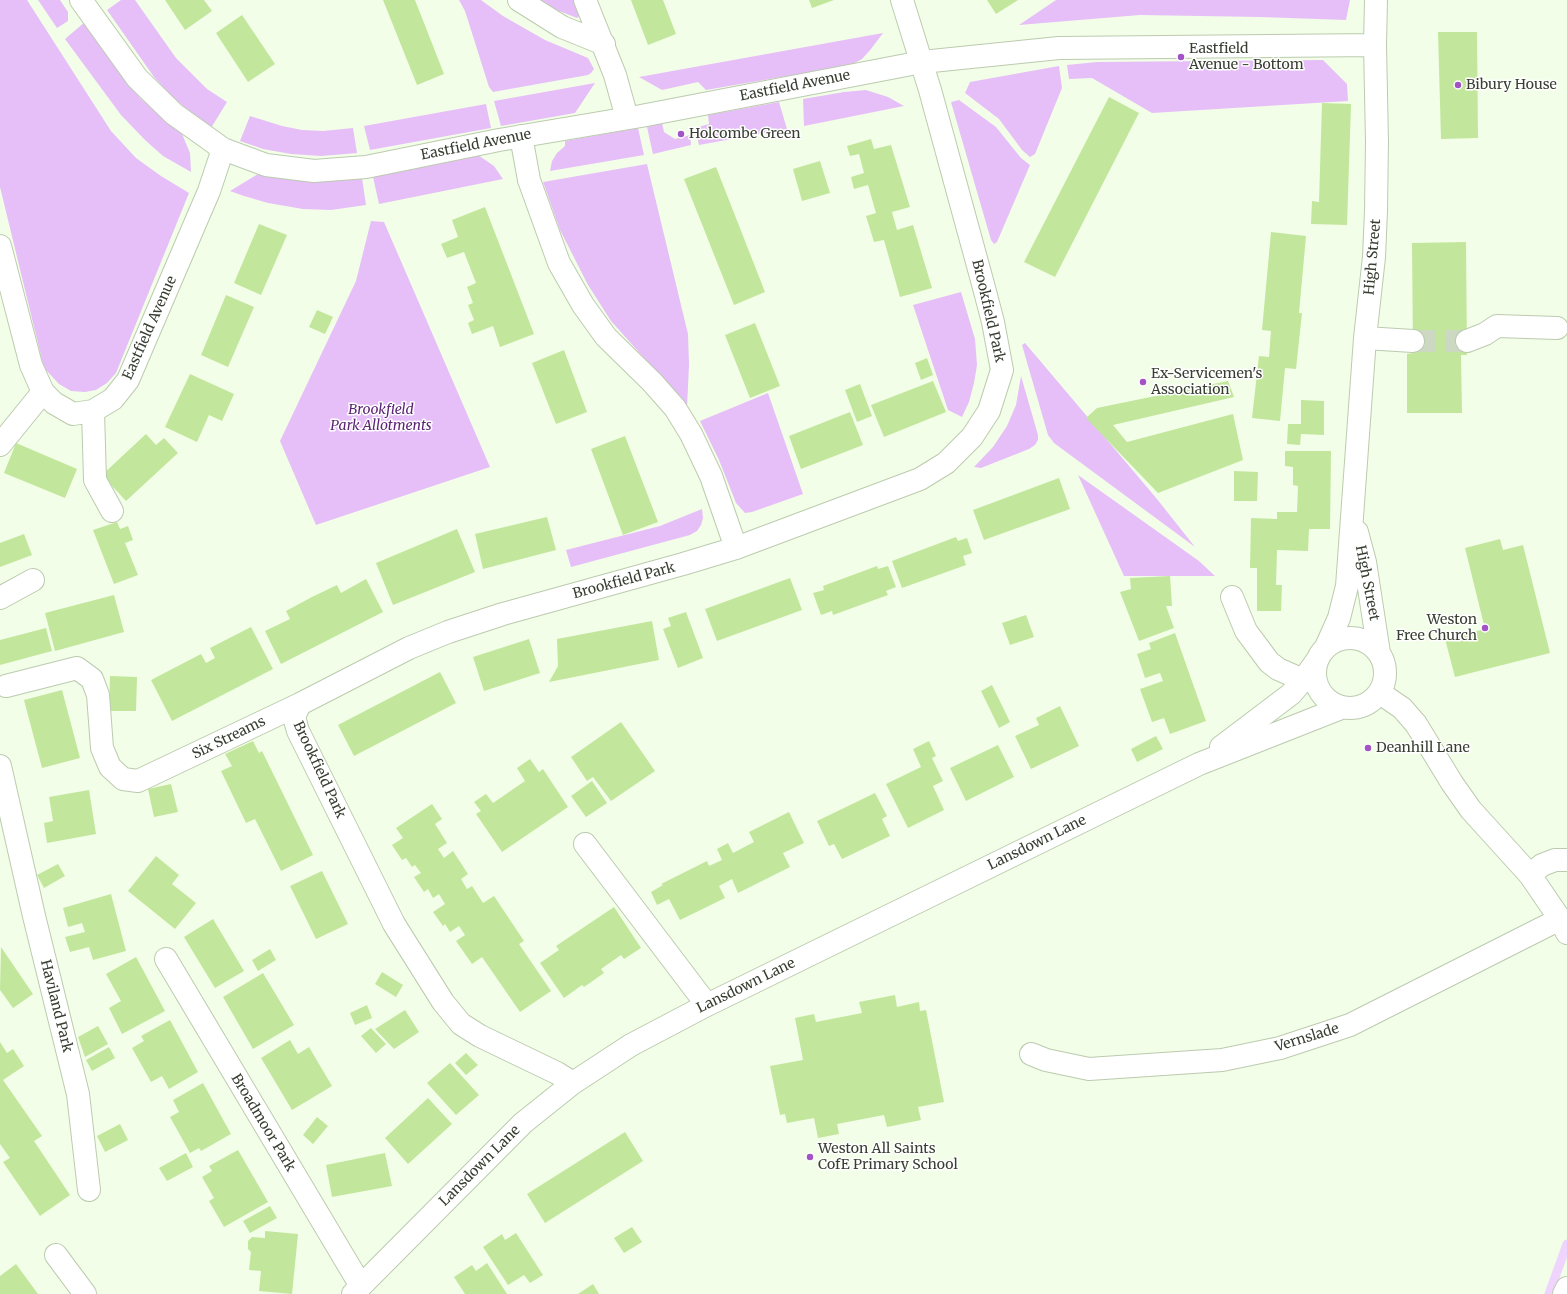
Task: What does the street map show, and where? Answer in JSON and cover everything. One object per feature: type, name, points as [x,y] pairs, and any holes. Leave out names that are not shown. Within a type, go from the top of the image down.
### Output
[{"type":"street","name":"Eastfield Avenue","points":[[81,0],[137,78],[174,114],[223,149],[266,165],[314,171],[366,167],[521,136],[626,118],[922,62],[1059,48],[1374,45]]},
{"type":"street","points":[[519,0],[562,27],[604,44]]},
{"type":"street","points":[[585,0],[604,44],[615,75],[626,118]]},
{"type":"street","name":"Brookfield Park","points":[[573,1083],[557,1073],[480,1036],[461,1024],[443,1002],[394,924],[298,731],[294,717],[300,704],[409,648],[448,632],[503,614],[736,548],[920,479],[946,463],[972,437],[989,411],[1002,370],[989,307],[922,62],[902,0]]},
{"type":"street","name":"High Street","points":[[1322,653],[1339,618],[1347,586],[1365,338],[1374,257],[1377,142],[1374,45],[1376,0]]},
{"type":"street","points":[[521,136],[530,180],[559,263],[583,305],[606,337],[652,382],[675,408],[691,434],[711,476],[736,548]]},
{"type":"street","name":"Eastfield Avenue","points":[[0,246],[31,366],[43,392],[54,404],[73,414],[93,411],[113,399],[128,380],[209,191],[223,149]]},
{"type":"street","points":[[1467,341],[1485,334],[1497,326],[1557,328]]},
{"type":"street","points":[[1365,338],[1413,341]]},
{"type":"street","points":[[0,445],[43,392]]},
{"type":"street","points":[[93,411],[95,480],[112,511]]},
{"type":"street","name":"High Street","points":[[1352,514],[1365,562],[1379,653]]},
{"type":"street","points":[[0,598],[33,580]]},
{"type":"street","points":[[1232,597],[1246,631],[1269,662],[1278,669],[1303,680]]},
{"type":"street","points":[[1348,638],[1360,639],[1371,644],[1384,661],[1386,670],[1385,682],[1380,693],[1371,702],[1361,708],[1341,708],[1330,703],[1321,694],[1316,683],[1315,671],[1322,653],[1336,640],[1348,638]]},
{"type":"street","name":"Lansdown Lane","points":[[1199,764],[1291,694],[1322,653]]},
{"type":"street","name":"Six Streams","points":[[6,686],[77,668],[92,679],[98,695],[102,748],[110,766],[123,779],[138,781],[300,704]]},
{"type":"street","points":[[1380,693],[1402,708],[1416,724],[1452,783],[1471,810],[1530,875],[1563,926]]},
{"type":"street","name":"Lansdown Lane","points":[[357,1290],[523,1123],[573,1083],[630,1045],[707,1005],[1199,764],[1341,708]]},
{"type":"street","name":"Haviland Park","points":[[0,766],[6,828],[78,1094],[90,1190]]},
{"type":"street","points":[[585,844],[707,1005]]},
{"type":"street","points":[[1530,875],[1542,865],[1555,860],[1567,860]]},
{"type":"street","name":"Vernslade","points":[[1031,1054],[1046,1060],[1089,1069],[1222,1060],[1280,1048],[1350,1025],[1563,926]]},
{"type":"street","name":"Broadmoor Park","points":[[166,959],[357,1290]]},
{"type":"street","points":[[56,1255],[85,1294]]},
{"type":"street","points":[[1564,1294],[1567,1288]]},
{"type":"green space","points":[[0,0],[27,0],[111,131],[136,158],[161,176],[189,193],[116,373],[107,383],[96,390],[85,392],[71,391],[59,384],[44,368],[0,187]]},
{"type":"green space","points":[[38,0],[60,0],[68,12],[68,21],[57,28]]},
{"type":"green space","points":[[121,0],[135,0],[176,58],[207,89],[227,102],[211,128],[173,98],[154,77],[107,10]]},
{"type":"green space","points":[[459,0],[481,0],[503,16],[545,40],[588,58],[594,69],[588,75],[493,92],[489,87],[465,11]]},
{"type":"green space","points":[[539,0],[577,0],[580,16],[577,18],[554,9]]},
{"type":"green space","points":[[1056,0],[1350,0],[1346,20],[1140,15],[1019,25]]},
{"type":"green space","points":[[86,21],[140,98],[182,134],[190,153],[191,172],[163,156],[121,115],[65,39]]},
{"type":"green space","points":[[883,33],[862,59],[851,65],[706,90],[698,82],[662,90],[639,77]]},
{"type":"green space","points":[[1323,60],[1347,84],[1348,101],[1152,113],[1092,78],[1069,79],[1067,65],[1097,62]]},
{"type":"green space","points":[[1059,66],[1062,88],[1035,154],[1030,157],[1022,150],[999,119],[965,93],[970,82]]},
{"type":"green space","points":[[595,83],[575,113],[501,126],[494,101]]},
{"type":"green space","points":[[866,90],[888,97],[904,106],[804,126],[803,99]]},
{"type":"green space","points":[[959,100],[996,127],[1021,158],[1030,165],[997,242],[994,244],[991,240],[951,102]]},
{"type":"green space","points":[[779,102],[787,129],[699,145],[695,128],[709,124],[708,115]]},
{"type":"green space","points":[[486,104],[491,128],[370,150],[364,126]]},
{"type":"green space","points":[[250,116],[282,126],[302,130],[323,131],[353,128],[357,153],[321,156],[291,154],[263,149],[240,141]]},
{"type":"green space","points":[[662,123],[664,132],[675,139],[690,135],[691,145],[653,154],[647,127]]},
{"type":"green space","points":[[638,128],[644,155],[550,171],[552,161],[557,153],[565,146],[565,141]]},
{"type":"green space","points":[[478,155],[494,166],[503,179],[379,204],[373,177]]},
{"type":"green space","points":[[647,164],[688,334],[689,365],[687,408],[611,321],[588,285],[560,230],[543,182]]},
{"type":"green space","points":[[258,174],[291,180],[336,181],[362,178],[366,205],[331,210],[303,209],[268,203],[230,191]]},
{"type":"green space","name":"Brookfield Park Allotments","points":[[371,221],[384,222],[490,467],[316,525],[280,441],[356,281]]},
{"type":"green space","points":[[961,292],[975,339],[977,365],[969,402],[962,417],[948,410],[913,305]]},
{"type":"green space","points":[[1025,343],[1157,499],[1195,547],[1054,443],[1048,435],[1022,345]]},
{"type":"green space","points":[[1021,376],[1038,435],[1038,440],[1035,445],[1029,449],[981,468],[974,467],[993,447],[1007,426],[1016,405]]},
{"type":"green space","points":[[768,393],[803,494],[752,512],[745,513],[736,503],[719,460],[700,421]]},
{"type":"green space","points":[[1078,475],[1199,561],[1215,576],[1124,576]]},
{"type":"green space","points":[[702,509],[703,518],[701,525],[697,531],[690,535],[571,567],[566,550],[660,526]]},
{"type":"building","points":[[165,0],[204,0],[212,11],[185,30]]},
{"type":"building","points":[[383,0],[415,0],[444,74],[417,85]]},
{"type":"building","points":[[631,0],[663,0],[676,34],[648,45]]},
{"type":"building","points":[[809,0],[834,0],[812,8]]},
{"type":"building","points":[[987,0],[1018,0],[996,14]]},
{"type":"building","points":[[242,15],[275,64],[248,82],[216,33]]},
{"type":"building","name":"Bibury House","points":[[1438,32],[1477,32],[1478,138],[1441,139]]},
{"type":"building","points":[[1109,97],[1139,113],[1055,277],[1024,262]]},
{"type":"building","points":[[1322,103],[1351,104],[1347,225],[1311,224],[1312,201],[1319,202]]},
{"type":"building","points":[[871,139],[874,149],[891,145],[910,207],[892,212],[897,230],[913,225],[932,288],[900,297],[884,240],[874,242],[866,216],[876,213],[868,185],[854,189],[851,177],[864,173],[859,154],[850,156],[847,146]]},
{"type":"building","points":[[820,161],[830,193],[802,201],[793,169]]},
{"type":"building","points":[[716,167],[765,292],[734,305],[684,179]]},
{"type":"building","points":[[485,207],[534,334],[500,347],[493,326],[472,334],[468,323],[474,320],[468,305],[473,303],[467,287],[476,283],[464,252],[447,258],[441,244],[458,237],[452,220]]},
{"type":"building","points":[[259,224],[287,235],[261,295],[234,283]]},
{"type":"building","points":[[1271,232],[1306,236],[1299,313],[1302,313],[1296,369],[1285,368],[1280,421],[1252,418],[1259,356],[1269,357],[1271,331],[1262,330]]},
{"type":"building","points":[[1466,242],[1467,355],[1461,355],[1462,413],[1407,413],[1407,354],[1413,353],[1412,243]]},
{"type":"building","points":[[226,295],[254,307],[228,367],[201,355]]},
{"type":"building","points":[[317,310],[333,317],[325,334],[309,327]]},
{"type":"building","points":[[755,323],[780,386],[750,398],[725,335]]},
{"type":"building","points":[[564,350],[587,412],[556,424],[532,363]]},
{"type":"building","points":[[927,358],[933,375],[921,380],[915,363]]},
{"type":"building","points":[[190,374],[234,394],[222,421],[209,415],[197,442],[165,427]]},
{"type":"building","points":[[933,381],[946,412],[884,437],[871,405]]},
{"type":"building","points":[[1228,381],[1234,397],[1113,425],[1127,442],[1233,414],[1243,460],[1158,493],[1086,418],[1097,408]]},
{"type":"building","points":[[860,384],[872,416],[857,422],[845,390]]},
{"type":"building","points":[[1301,400],[1324,401],[1324,435],[1301,434],[1300,445],[1287,444],[1288,424],[1301,424]]},
{"type":"building","points":[[850,412],[863,445],[801,469],[789,436]]},
{"type":"building","points":[[146,434],[156,445],[164,438],[178,453],[126,501],[102,475]]},
{"type":"building","points":[[625,436],[658,522],[623,535],[591,449]]},
{"type":"building","points":[[16,443],[77,469],[65,498],[4,473]]},
{"type":"building","points":[[1285,451],[1331,451],[1330,529],[1309,529],[1308,551],[1277,550],[1276,585],[1282,585],[1281,611],[1257,611],[1257,568],[1250,568],[1251,518],[1277,519],[1277,512],[1297,512],[1298,486],[1293,485],[1293,467],[1285,466]]},
{"type":"building","points":[[1234,471],[1258,472],[1257,501],[1234,501]]},
{"type":"building","points":[[1059,478],[1070,509],[984,540],[973,510]]},
{"type":"building","points":[[547,517],[556,550],[483,569],[475,534]]},
{"type":"building","points":[[117,522],[120,529],[128,526],[133,540],[125,543],[138,575],[114,584],[93,530]]},
{"type":"building","points":[[457,529],[475,572],[393,605],[376,563]]},
{"type":"building","points":[[24,534],[32,555],[0,567],[0,543]]},
{"type":"building","points":[[956,537],[958,541],[967,538],[972,553],[963,556],[966,565],[902,588],[892,561]]},
{"type":"building","points":[[1500,539],[1503,550],[1523,545],[1550,653],[1455,677],[1445,639],[1485,629],[1465,548]]},
{"type":"building","points":[[877,566],[878,569],[888,566],[896,587],[886,591],[888,595],[833,615],[832,611],[821,615],[813,593],[824,590],[823,586]]},
{"type":"building","points":[[1170,576],[1172,606],[1166,606],[1174,628],[1139,641],[1120,592],[1131,589],[1130,578]]},
{"type":"building","points":[[790,578],[802,610],[717,641],[705,609]]},
{"type":"building","points":[[366,579],[383,612],[281,664],[265,631],[290,619],[286,611],[312,597],[337,585],[341,593]]},
{"type":"building","points":[[114,595],[124,632],[55,651],[45,613]]},
{"type":"building","points":[[686,612],[703,658],[678,668],[663,629],[671,626],[668,618]]},
{"type":"building","points":[[1026,615],[1034,637],[1010,645],[1002,623]]},
{"type":"building","points":[[652,621],[659,660],[549,682],[558,666],[557,639]]},
{"type":"building","points":[[251,627],[273,669],[172,721],[151,680],[201,654],[206,663],[215,658],[210,648]]},
{"type":"building","points":[[46,628],[52,651],[0,665],[0,640]]},
{"type":"building","points":[[1175,633],[1206,721],[1170,734],[1164,718],[1152,722],[1140,689],[1163,681],[1160,673],[1145,678],[1137,654],[1151,649],[1149,643]]},
{"type":"building","points":[[529,639],[540,673],[484,691],[473,657]]},
{"type":"building","points":[[440,672],[456,703],[354,756],[338,725]]},
{"type":"building","points":[[110,676],[137,677],[136,711],[109,711]]},
{"type":"building","points":[[992,685],[1010,722],[999,728],[981,691]]},
{"type":"building","points":[[62,690],[80,758],[42,768],[24,700]]},
{"type":"building","points":[[1060,706],[1079,746],[1031,769],[1015,736],[1039,725],[1036,718]]},
{"type":"building","points":[[621,722],[655,771],[611,801],[593,777],[587,781],[571,757]]},
{"type":"building","points":[[1156,736],[1163,749],[1137,762],[1131,749]]},
{"type":"building","points":[[253,741],[259,753],[262,751],[313,855],[281,871],[255,819],[246,823],[221,771],[232,766],[225,754]]},
{"type":"building","points":[[929,741],[936,756],[932,758],[943,781],[933,786],[944,810],[908,828],[886,784],[921,767],[913,749]]},
{"type":"building","points":[[998,745],[1014,777],[966,801],[950,768]]},
{"type":"building","points":[[530,759],[539,772],[543,769],[568,807],[502,852],[476,814],[481,811],[474,802],[486,794],[493,803],[525,781],[517,768]]},
{"type":"building","points":[[592,781],[607,803],[586,817],[571,796]]},
{"type":"building","points":[[171,784],[178,812],[154,817],[148,789]]},
{"type":"building","points":[[89,790],[96,834],[47,843],[44,823],[53,821],[49,797]]},
{"type":"building","points":[[875,793],[887,816],[882,819],[890,836],[842,859],[834,844],[829,846],[817,821]]},
{"type":"building","points":[[432,804],[442,819],[435,824],[447,843],[438,849],[444,858],[453,851],[468,874],[461,879],[467,889],[472,886],[483,903],[494,896],[524,941],[519,944],[551,991],[520,1012],[482,957],[472,964],[456,941],[465,935],[459,926],[450,932],[445,924],[443,926],[433,912],[445,904],[439,894],[433,898],[428,889],[424,892],[414,877],[421,873],[415,865],[412,867],[406,858],[402,860],[392,845],[403,838],[396,828]]},
{"type":"building","points":[[789,812],[804,843],[783,853],[790,867],[738,893],[732,879],[719,886],[725,898],[680,920],[669,899],[657,905],[651,892],[663,885],[661,884],[707,861],[709,866],[722,860],[717,849],[728,843],[733,853],[754,842],[749,832]]},
{"type":"building","points":[[156,856],[179,875],[172,884],[196,903],[175,929],[128,891]]},
{"type":"building","points":[[58,864],[65,876],[44,888],[37,875]]},
{"type":"building","points":[[322,871],[348,924],[316,939],[290,886]]},
{"type":"building","points":[[111,894],[126,951],[93,960],[89,947],[70,952],[65,937],[85,932],[82,923],[68,927],[63,908]]},
{"type":"building","points":[[614,907],[641,948],[624,959],[621,955],[601,969],[604,973],[584,987],[582,985],[564,998],[540,963],[559,950],[556,946]]},
{"type":"building","points":[[213,919],[244,971],[215,988],[184,937]]},
{"type":"building","points":[[1,947],[33,994],[13,1008],[0,990]]},
{"type":"building","points":[[270,949],[276,960],[258,971],[252,960]]},
{"type":"building","points":[[136,957],[165,1011],[122,1034],[109,1008],[121,1001],[106,974]]},
{"type":"building","points":[[382,972],[403,985],[396,997],[375,984]]},
{"type":"building","points":[[263,973],[294,1025],[253,1049],[223,997]]},
{"type":"building","points":[[895,995],[897,1007],[919,1002],[920,1011],[926,1010],[944,1102],[918,1107],[921,1120],[887,1127],[884,1115],[837,1124],[839,1134],[818,1138],[814,1118],[787,1123],[785,1114],[780,1115],[770,1066],[803,1060],[795,1018],[814,1014],[816,1022],[862,1013],[859,1002]]},
{"type":"building","points":[[367,1005],[372,1018],[355,1025],[350,1013]]},
{"type":"building","points":[[405,1010],[419,1032],[394,1049],[375,1029]]},
{"type":"building","points":[[170,1020],[198,1072],[169,1089],[162,1076],[151,1082],[132,1048],[144,1041],[141,1036]]},
{"type":"building","points":[[98,1026],[108,1044],[85,1057],[78,1037]]},
{"type":"building","points":[[371,1028],[386,1044],[376,1053],[361,1036]]},
{"type":"building","points":[[290,1040],[298,1054],[309,1047],[332,1086],[292,1110],[261,1058]]},
{"type":"building","points":[[0,1042],[7,1053],[13,1049],[24,1066],[3,1080],[42,1136],[34,1141],[70,1195],[40,1216],[3,1162],[10,1158],[0,1144]]},
{"type":"building","points":[[109,1047],[115,1058],[92,1071],[86,1060]]},
{"type":"building","points":[[466,1053],[478,1065],[466,1075],[455,1063]]},
{"type":"building","points":[[450,1063],[479,1095],[456,1115],[427,1083]]},
{"type":"building","points":[[203,1083],[231,1134],[201,1151],[199,1148],[190,1153],[170,1117],[179,1112],[173,1100]]},
{"type":"building","points":[[428,1098],[452,1124],[408,1164],[385,1138]]},
{"type":"building","points":[[317,1117],[328,1126],[313,1144],[303,1135]]},
{"type":"building","points":[[120,1124],[128,1140],[105,1152],[97,1136]]},
{"type":"building","points":[[625,1132],[643,1161],[545,1223],[527,1194]]},
{"type":"building","points":[[238,1150],[268,1202],[224,1227],[209,1201],[214,1198],[202,1177],[212,1171],[209,1166]]},
{"type":"building","points":[[186,1153],[193,1167],[167,1181],[159,1168]]},
{"type":"building","points":[[385,1153],[392,1186],[332,1197],[326,1165]]},
{"type":"building","points":[[270,1206],[277,1218],[250,1233],[243,1221]]},
{"type":"building","points":[[632,1227],[642,1242],[624,1253],[614,1238]]},
{"type":"building","points":[[265,1231],[298,1234],[292,1294],[259,1291],[261,1271],[249,1270],[251,1252],[248,1249],[248,1241],[252,1237],[265,1238]]},
{"type":"building","points":[[516,1233],[543,1275],[530,1283],[524,1275],[508,1285],[483,1247],[502,1234],[505,1240]]},
{"type":"building","points":[[487,1263],[507,1294],[465,1294],[454,1277],[472,1265],[476,1271]]},
{"type":"building","points":[[16,1264],[38,1294],[0,1294],[0,1276]]},
{"type":"building","points":[[593,1284],[599,1294],[578,1294]]},
{"type":"waterway","points":[[1549,1294],[1567,1244]]},
{"type":"tunnel","points":[[1413,341],[1467,341]]},
{"type":"place","name":"Eastfield Avenue - Bottom","points":[[1181,57]]},
{"type":"place","name":"Bibury House","points":[[1458,85]]},
{"type":"place","name":"Holcombe Green","points":[[681,134]]},
{"type":"place","name":"Ex-Servicemen's Association","points":[[1143,382]]},
{"type":"place","name":"Weston Free Church","points":[[1485,628]]},
{"type":"place","name":"Deanhill Lane","points":[[1368,748]]},
{"type":"place","name":"Weston All Saints CofE Primary School","points":[[810,1157]]}]
